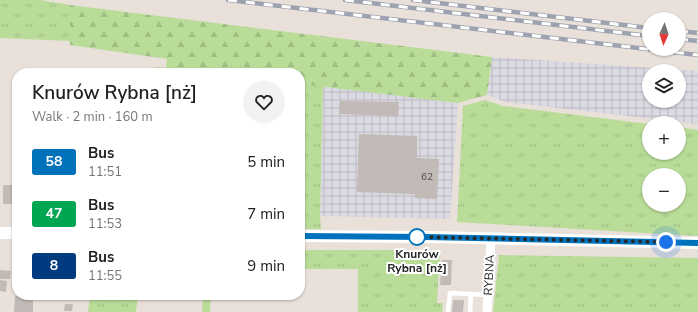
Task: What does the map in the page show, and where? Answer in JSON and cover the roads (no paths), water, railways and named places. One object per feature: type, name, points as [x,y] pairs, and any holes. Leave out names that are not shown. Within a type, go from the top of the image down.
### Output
[{"type":"main road","points":[[0,233],[12,234]]},
{"type":"main road","points":[[305,236],[698,242]]},
{"type":"street","name":"RYBNA","points":[[487,312],[491,239]]},
{"type":"lane","points":[[448,312],[450,293],[488,295]]},
{"type":"lane","points":[[470,312],[471,294]]},
{"type":"railway","points":[[228,0],[698,55]]},
{"type":"railway","points":[[345,0],[642,35]]},
{"type":"railway","points":[[413,0],[642,27]]},
{"type":"railway","points":[[686,32],[698,33]]},
{"type":"railway","points":[[686,40],[698,41]]},
{"type":"place","name":"Knurów Rybna [nż]","points":[[417,237]]}]
